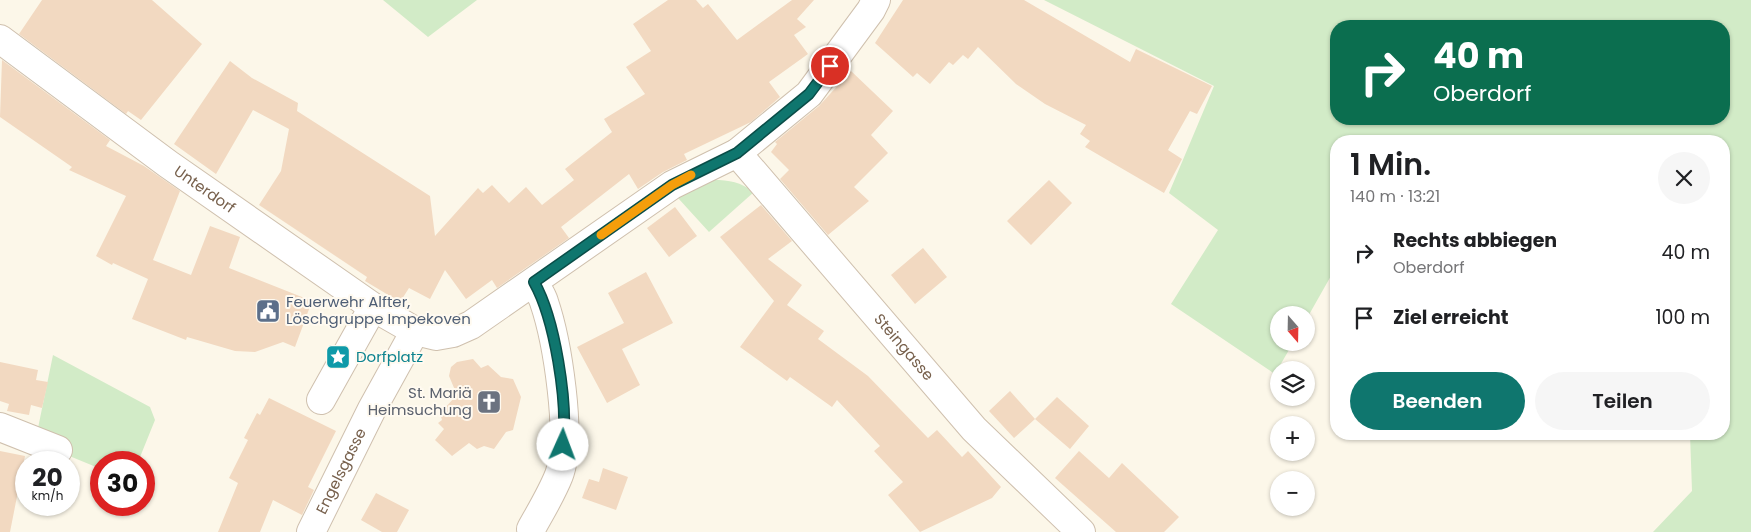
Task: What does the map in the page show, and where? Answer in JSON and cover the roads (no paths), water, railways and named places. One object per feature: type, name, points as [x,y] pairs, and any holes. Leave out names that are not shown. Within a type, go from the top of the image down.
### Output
[{"type":"street","name":"Unterdorf","points":[[0,39],[168,164],[373,307],[415,331],[436,336],[453,333],[471,326],[672,185],[737,153],[809,94],[871,10],[876,0]]},
{"type":"street","name":"Steingasse","points":[[737,153],[974,429],[1081,532]]},
{"type":"street","points":[[531,529],[560,474],[565,430],[560,381],[549,318],[544,300],[534,282]]},
{"type":"street","points":[[321,400],[373,307]]},
{"type":"street","name":"Engelsgasse","points":[[310,532],[372,409],[415,331]]},
{"type":"street","points":[[0,427],[58,450]]},
{"type":"place","name":"Feuerwehr Alfter, Löschgruppe Impekoven","points":[[268,311]]},
{"type":"place","name":"Dorfplatz","points":[[338,357]]},
{"type":"place","name":"St. Mariä Heimsuchung","points":[[489,402]]}]
